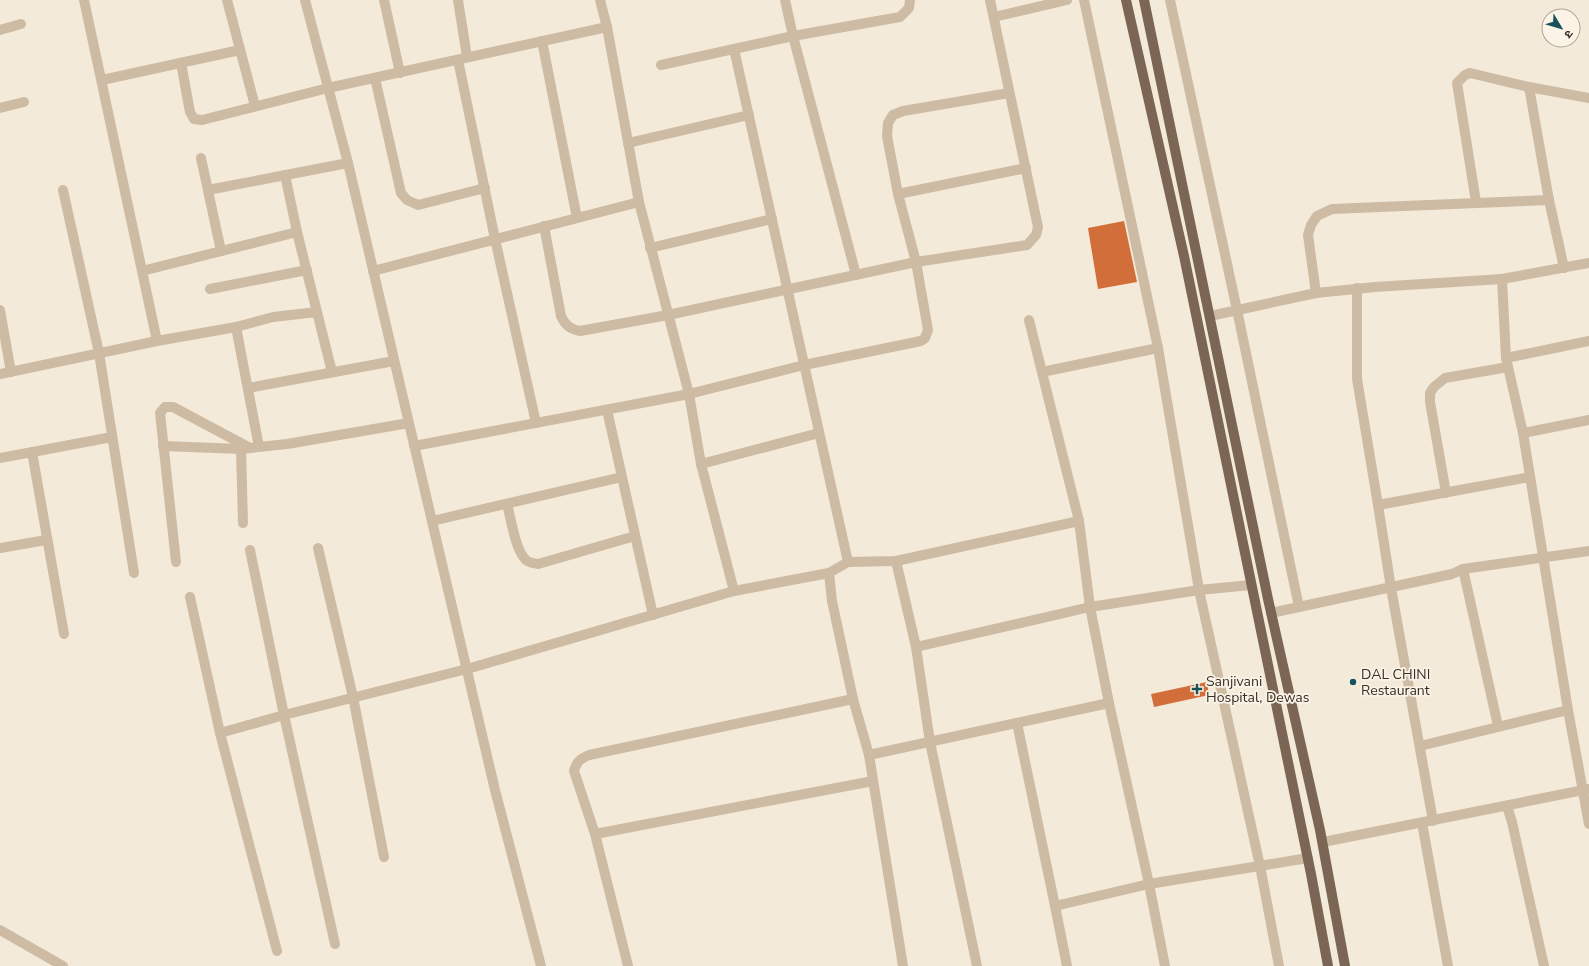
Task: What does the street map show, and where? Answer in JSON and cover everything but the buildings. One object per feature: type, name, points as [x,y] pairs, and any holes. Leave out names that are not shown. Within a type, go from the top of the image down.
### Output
[{"type":"main road","points":[[1126,0],[1184,256],[1308,858],[1328,966]]},
{"type":"main road","points":[[1144,0],[1271,613],[1323,842],[1346,966]]},
{"type":"street","points":[[87,0],[102,80],[157,341]]},
{"type":"street","points":[[227,0],[255,106]]},
{"type":"street","points":[[305,0],[348,163],[495,790],[541,966]]},
{"type":"street","points":[[384,0],[400,73]]},
{"type":"street","points":[[458,0],[463,58],[485,188],[536,423]]},
{"type":"street","points":[[600,0],[607,27],[639,202],[689,394],[700,464],[734,591]]},
{"type":"street","points":[[785,0],[793,36],[856,275]]},
{"type":"street","points":[[661,65],[793,36],[900,17],[909,8],[910,0]]},
{"type":"street","points":[[544,226],[561,316],[565,323],[572,329],[580,331],[668,315],[916,262],[1027,245],[1036,235],[1038,227],[990,0]]},
{"type":"street","points":[[994,17],[1067,0]]},
{"type":"street","points":[[1084,0],[1158,348],[1199,590],[1260,866],[1279,966]]},
{"type":"street","points":[[1170,0],[1299,607]]},
{"type":"street","points":[[0,30],[21,24]]},
{"type":"street","points":[[181,63],[190,112],[194,119],[202,120],[328,88],[607,27]]},
{"type":"street","points":[[542,41],[577,218]]},
{"type":"street","points":[[734,49],[848,562]]},
{"type":"street","points":[[102,80],[240,50]]},
{"type":"street","points":[[1476,202],[1457,82],[1465,75],[1470,73],[1529,87],[1589,98]]},
{"type":"street","points":[[375,78],[401,193],[407,200],[418,205],[485,188]]},
{"type":"street","points":[[1529,87],[1549,200],[1564,268]]},
{"type":"street","points":[[414,446],[689,394],[804,365],[921,341],[925,338],[928,330],[916,262],[898,194],[887,136],[888,123],[893,115],[903,111],[1010,93]]},
{"type":"street","points":[[0,108],[24,102]]},
{"type":"street","points":[[628,143],[749,115]]},
{"type":"street","points":[[201,158],[221,251]]},
{"type":"street","points":[[208,190],[348,163]]},
{"type":"street","points":[[898,194],[1026,168]]},
{"type":"street","points":[[285,175],[297,232],[332,372]]},
{"type":"street","points":[[63,190],[99,353],[134,573]]},
{"type":"street","points":[[1316,293],[1308,235],[1311,225],[1317,216],[1332,208],[1549,200]]},
{"type":"street","points":[[373,271],[639,202]]},
{"type":"street","points":[[650,248],[772,219]]},
{"type":"street","points":[[142,271],[297,232]]},
{"type":"street","points":[[1210,316],[1316,293],[1357,288],[1502,279],[1589,263]]},
{"type":"street","points":[[210,289],[307,270]]},
{"type":"street","points":[[1502,279],[1507,363],[1523,433],[1568,710],[1586,790],[1589,824]]},
{"type":"street","points":[[1357,288],[1357,380],[1391,588],[1433,820]]},
{"type":"street","points":[[0,310],[11,372]]},
{"type":"street","points":[[0,374],[157,341],[236,327],[273,317],[317,312]]},
{"type":"street","points":[[1029,320],[1079,521],[1090,607],[1165,966]]},
{"type":"street","points":[[236,327],[248,388],[250,448],[243,523]]},
{"type":"street","points":[[1446,493],[1430,402],[1430,393],[1434,387],[1445,378],[1589,341]]},
{"type":"street","points":[[1042,372],[1158,348]]},
{"type":"street","points":[[248,388],[394,360]]},
{"type":"street","points":[[176,562],[160,413],[165,407],[173,407],[250,448]]},
{"type":"street","points":[[607,410],[653,614]]},
{"type":"street","points":[[1523,433],[1589,420]]},
{"type":"street","points":[[163,446],[250,448],[287,444],[409,422]]},
{"type":"street","points":[[700,464],[819,433]]},
{"type":"street","points":[[0,458],[112,437]]},
{"type":"street","points":[[32,452],[46,540],[64,634]]},
{"type":"street","points":[[432,521],[622,477]]},
{"type":"street","points":[[1378,505],[1530,477]]},
{"type":"street","points":[[507,504],[519,551],[526,560],[532,563],[538,564],[635,536]]},
{"type":"street","points":[[220,733],[353,697],[467,669],[734,591],[829,573],[848,562],[896,561],[1079,521]]},
{"type":"street","points":[[0,548],[46,540]]},
{"type":"street","points":[[318,548],[353,697],[384,857]]},
{"type":"street","points":[[250,550],[284,715],[335,944]]},
{"type":"street","points":[[1271,613],[1391,588],[1452,574],[1463,569],[1589,552]]},
{"type":"street","points":[[896,561],[916,647],[930,742],[976,966]]},
{"type":"street","points":[[1463,569],[1498,726]]},
{"type":"street","points":[[829,573],[832,601],[853,699],[869,755],[903,966]]},
{"type":"street","points":[[916,647],[1090,607],[1199,590],[1251,585]]},
{"type":"street","points":[[190,597],[220,733],[277,951]]},
{"type":"street","points":[[628,966],[595,834],[574,770],[576,763],[580,759],[589,755],[853,699]]},
{"type":"street","points":[[869,755],[1109,703]]},
{"type":"street","points":[[1420,746],[1568,710]]},
{"type":"street","points":[[1017,723],[1067,966]]},
{"type":"street","points":[[595,834],[873,781]]},
{"type":"street","points":[[1323,842],[1586,790]]},
{"type":"street","points":[[1507,806],[1512,822],[1544,966]]},
{"type":"street","points":[[1422,823],[1448,966]]},
{"type":"street","points":[[1055,906],[1149,884],[1308,858]]},
{"type":"street","points":[[0,930],[63,966]]},
{"type":"place","name":"DAL CHINI Restaurant","points":[[1353,682]]},
{"type":"place","name":"Sanjivani Hospital, Dewas","points":[[1197,689]]}]
